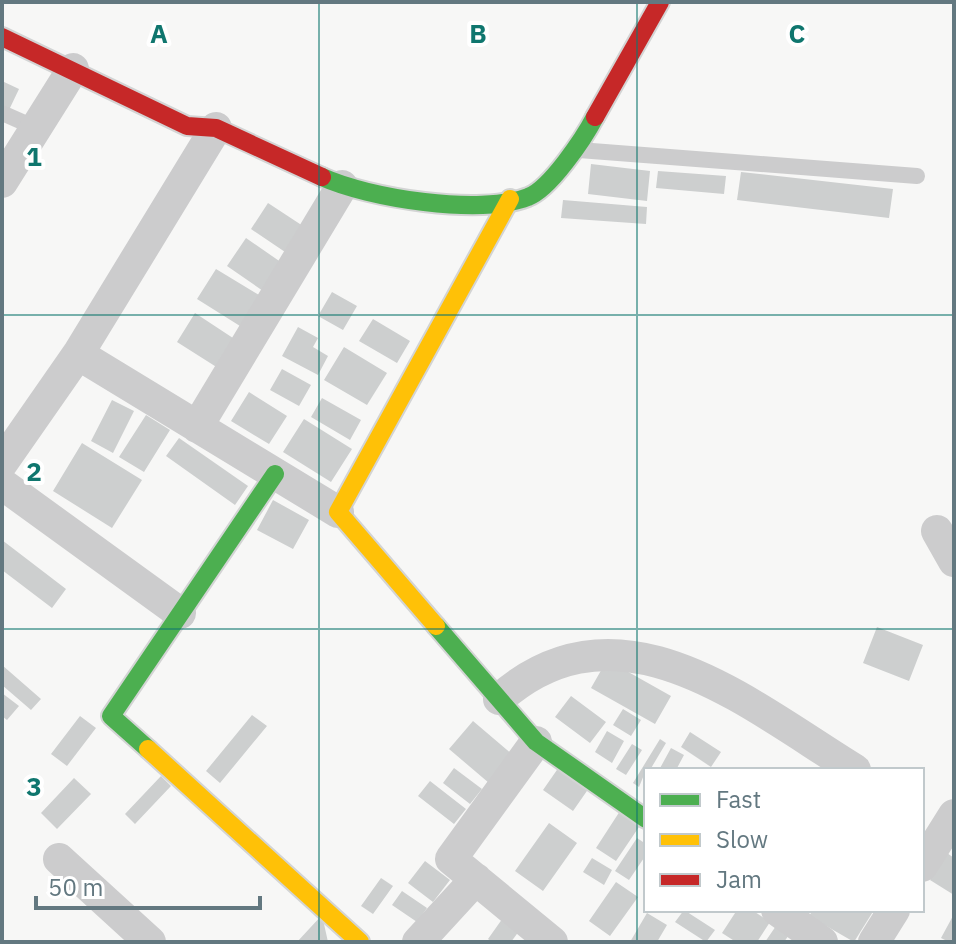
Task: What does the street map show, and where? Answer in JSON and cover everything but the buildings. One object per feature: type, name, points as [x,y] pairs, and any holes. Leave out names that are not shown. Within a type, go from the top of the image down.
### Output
[{"type":"street","points":[[2,37],[187,126],[216,128],[342,186],[459,207],[530,197],[577,150],[660,2]]},
{"type":"street","points":[[2,182],[73,69]]},
{"type":"street","points":[[2,463],[78,354],[216,128]]},
{"type":"street","points":[[197,427],[342,186]]},
{"type":"street","points":[[338,512],[510,199]]},
{"type":"street","points":[[78,354],[338,512],[536,742],[644,818]]},
{"type":"street","points":[[275,474],[111,716],[360,942]]},
{"type":"street","points":[[2,484],[180,613]]},
{"type":"street","points":[[937,531],[954,561]]},
{"type":"street","points":[[499,699],[525,676],[570,658],[613,652],[704,677],[852,768]]},
{"type":"street","points":[[536,742],[451,859],[552,942]]},
{"type":"street","points":[[924,863],[954,815]]},
{"type":"street","points":[[59,859],[150,942]]},
{"type":"street","points":[[418,942],[476,879]]},
{"type":"street","points":[[780,912],[822,942]]},
{"type":"street","points":[[874,942],[893,912]]},
{"type":"lane","points":[[2,113],[36,128]]},
{"type":"lane","points":[[577,150],[917,176]]},
{"type":"traffic: fast","points":[[322,177],[367,192],[424,202],[454,205],[507,202],[528,197],[546,184],[575,149],[595,117]]},
{"type":"traffic: fast","points":[[148,749],[111,716],[275,474]]},
{"type":"traffic: fast","points":[[436,626],[536,742],[644,818]]},
{"type":"traffic: slow","points":[[436,626],[338,512],[510,199]]},
{"type":"traffic: slow","points":[[148,749],[360,942]]},
{"type":"traffic: jam","points":[[595,117],[660,2]]},
{"type":"traffic: jam","points":[[2,37],[187,126],[216,128],[322,177]]}]
